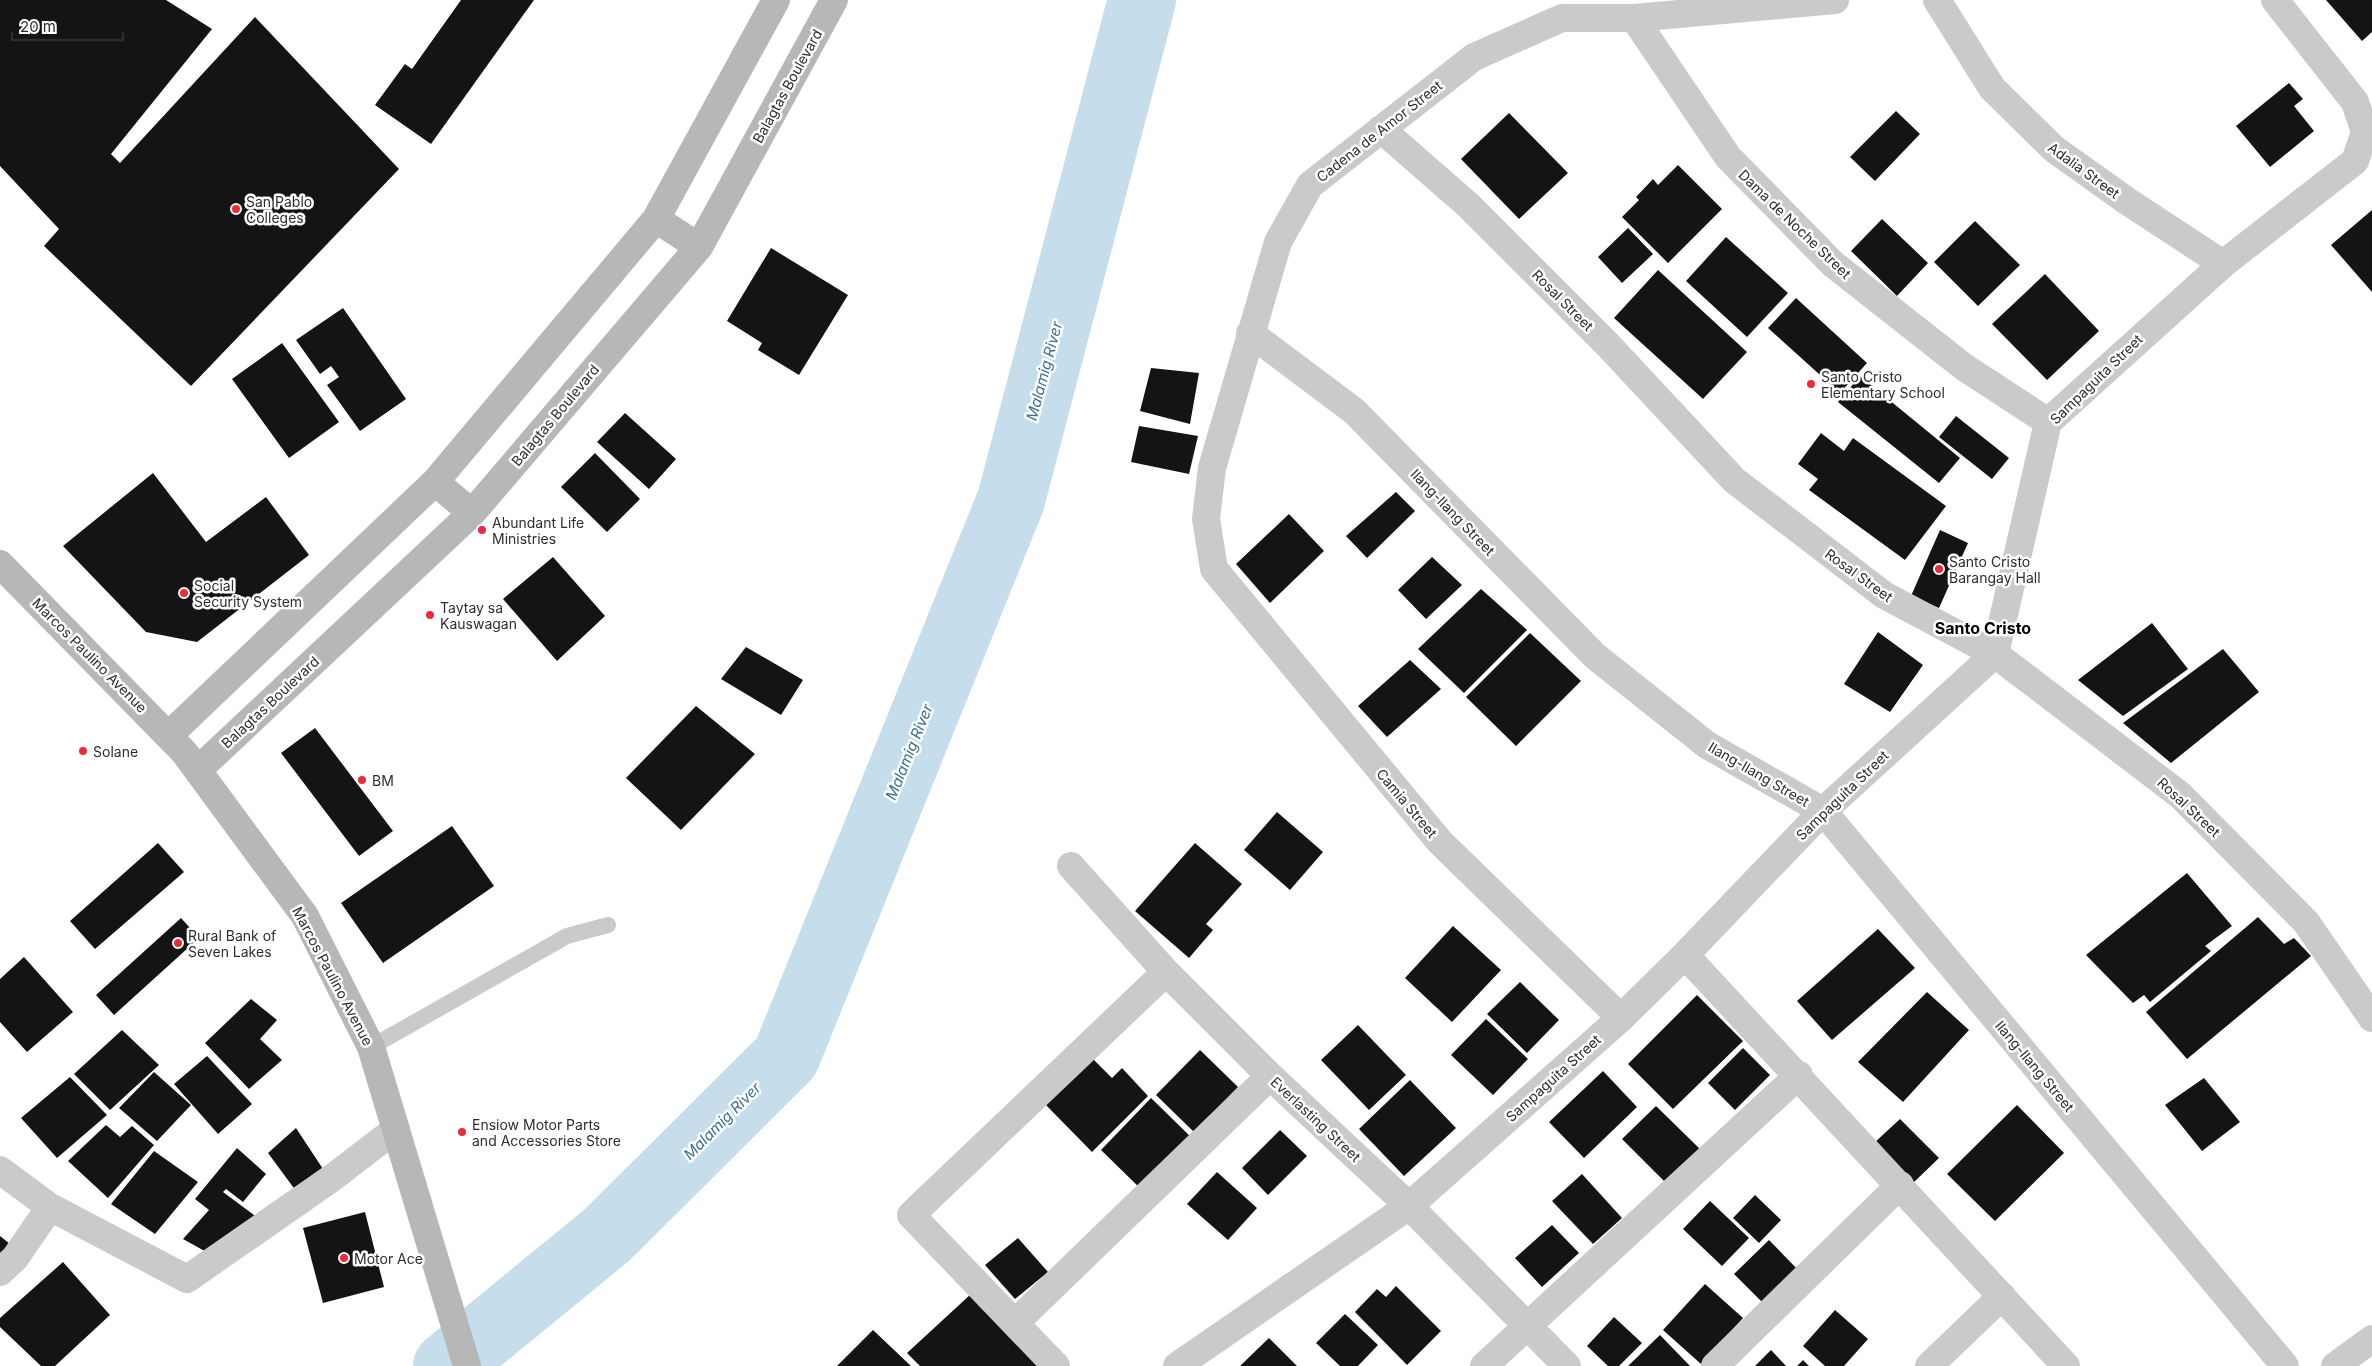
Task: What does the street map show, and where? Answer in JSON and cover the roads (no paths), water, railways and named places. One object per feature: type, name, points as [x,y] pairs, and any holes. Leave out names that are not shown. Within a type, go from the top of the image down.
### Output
[{"type":"main road","points":[[169,735],[436,482],[656,219],[776,0]]},
{"type":"main road","name":"Balagtas Boulevard","points":[[199,769],[472,513],[699,247],[834,0]]},
{"type":"main road","points":[[656,219],[699,247]]},
{"type":"main road","points":[[436,482],[472,513]]},
{"type":"main road","name":"Marcos Paulino Avenue","points":[[0,564],[169,735],[199,769],[305,916],[371,1047],[467,1366]]},
{"type":"street","name":"Cadena de Amor Street","points":[[1214,569],[1206,519],[1212,468],[1278,242],[1310,185],[1474,57],[1562,18],[1634,18],[1835,0]]},
{"type":"street","name":"Adalia Street","points":[[1937,0],[1992,88],[2054,149],[2127,201],[2223,264]]},
{"type":"street","name":"Sampaguita Street","points":[[1177,1366],[1409,1206],[1621,1018],[1685,955],[1823,811],[1995,654],[2048,422],[2223,264],[2355,161],[2365,132],[2355,102],[2275,0]]},
{"type":"street","name":"Dama de Noche Street","points":[[1634,18],[1728,157],[1833,264],[1964,368],[2048,422]]},
{"type":"street","name":"Rosal Street","points":[[1381,129],[1475,212],[1608,345],[1734,480],[1884,595],[1995,654],[2180,795],[2306,922],[2372,1018]]},
{"type":"street","name":"Ilang-Ilang Street","points":[[1250,333],[1354,411],[1595,656],[1707,745],[1823,811],[2285,1366]]},
{"type":"street","name":"Camia Street","points":[[1214,569],[1440,842],[1621,1018]]},
{"type":"street","name":"Everlasting Street","points":[[1070,866],[1166,972],[1270,1076],[1409,1206],[1567,1366]]},
{"type":"street","points":[[1685,955],[1799,1075],[2066,1366]]},
{"type":"street","points":[[1056,1366],[911,1215],[1166,972]]},
{"type":"street","points":[[1484,1366],[1799,1075]]},
{"type":"street","points":[[1015,1323],[1270,1076]]},
{"type":"street","points":[[0,1170],[50,1207],[187,1279],[332,1178],[396,1129]]},
{"type":"street","points":[[1715,1366],[1900,1185]]},
{"type":"street","points":[[0,1272],[15,1258],[50,1207]]},
{"type":"street","points":[[1929,1366],[2002,1296]]},
{"type":"street","points":[[2335,1366],[2372,1339]]},
{"type":"lane","points":[[371,1047],[567,936],[608,925]]},
{"type":"waterway","name":"Malamig River","points":[[447,1366],[607,1235],[786,1057],[1011,500],[1142,0]]},
{"type":"place","name":"San Pablo Colleges","points":[[236,209]]},
{"type":"place","name":"Santo Cristo Elementary School","points":[[1811,384]]},
{"type":"place","name":"Abundant Life Ministries","points":[[482,530]]},
{"type":"place","name":"Santo Cristo Barangay Hall","points":[[1939,569]]},
{"type":"place","name":"Social Security System","points":[[184,593]]},
{"type":"place","name":"Taytay sa Kauswagan","points":[[430,615]]},
{"type":"place","name":"Solane","points":[[83,751]]},
{"type":"place","name":"BM","points":[[362,780]]},
{"type":"place","name":"Rural Bank of Seven Lakes","points":[[178,943]]},
{"type":"place","name":"Ensiow Motor Parts and Accessories Store","points":[[462,1132]]},
{"type":"place","name":"Motor Ace","points":[[344,1258]]},
{"type":"district","name":"Santo Cristo","points":[[1983,628]]}]
